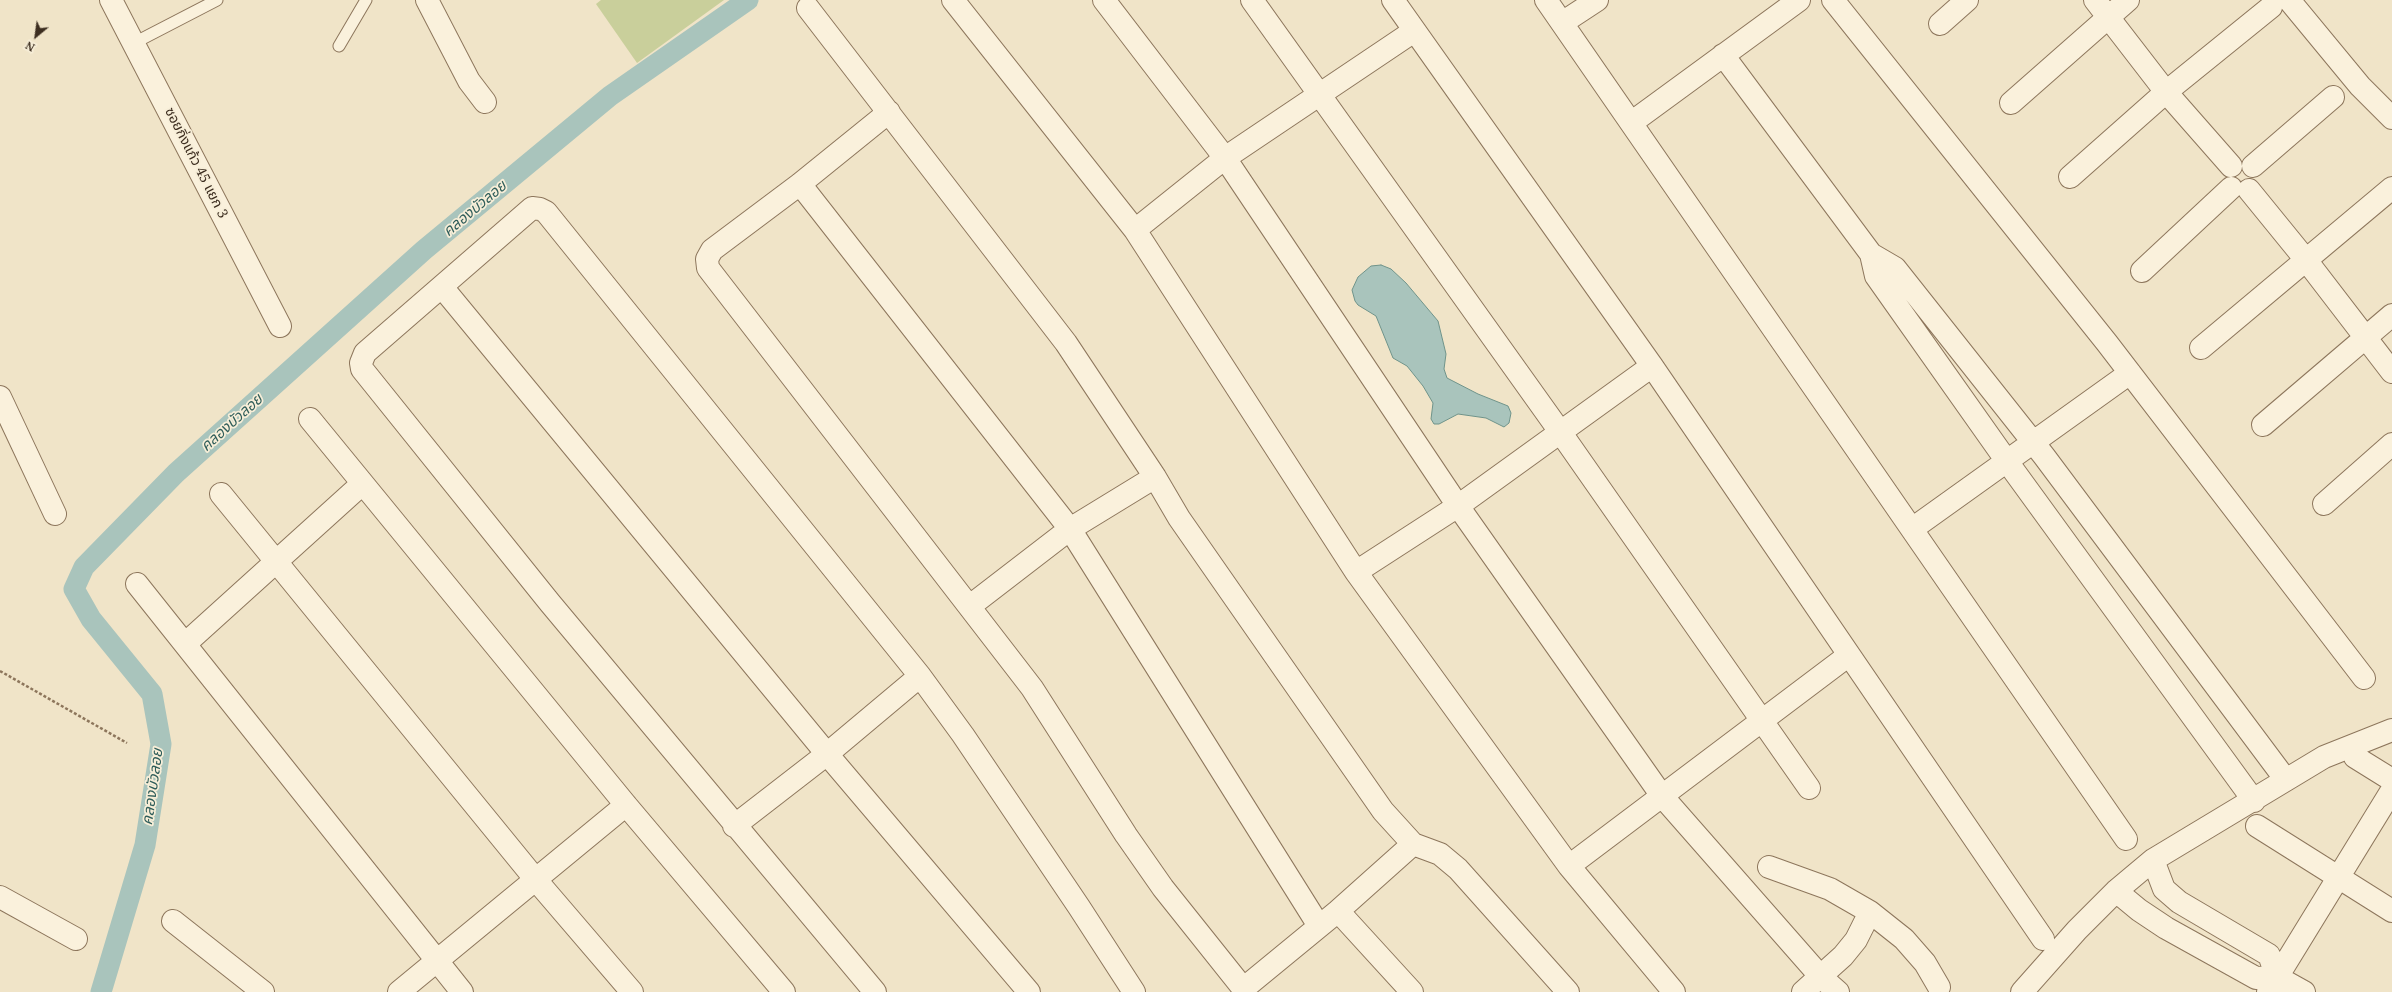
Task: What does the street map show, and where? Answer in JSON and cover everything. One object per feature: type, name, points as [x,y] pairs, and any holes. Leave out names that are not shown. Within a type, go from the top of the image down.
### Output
[{"type":"street","name":"ซอยกิ่งแก้ว 45 แยก 3","points":[[111,0],[280,326]]},
{"type":"street","points":[[427,0],[469,81],[485,102]]},
{"type":"street","points":[[953,0],[1135,230],[1356,572],[1569,866],[1674,992]]},
{"type":"street","points":[[1104,0],[1225,158],[1458,506],[1662,796],[1821,977],[1838,992]]},
{"type":"street","points":[[1252,0],[1561,433],[1809,788]]},
{"type":"street","points":[[1393,0],[1652,366],[2043,939]]},
{"type":"street","points":[[1546,0],[2126,839]]},
{"type":"street","points":[[1562,23],[1597,0]]},
{"type":"street","points":[[1631,123],[1798,0]]},
{"type":"street","points":[[1833,0],[2130,373],[2364,678]]},
{"type":"street","points":[[1940,24],[1967,0]]},
{"type":"street","points":[[2011,103],[2102,8],[2128,0]]},
{"type":"street","points":[[2070,177],[2166,92],[2280,3],[2392,118]]},
{"type":"street","points":[[808,8],[1066,344],[1155,477],[1179,518],[1383,811],[1413,844],[1440,854],[1458,869],[1568,992]]},
{"type":"street","points":[[2102,8],[2166,92],[2231,166]]},
{"type":"street","points":[[1135,230],[1225,158],[1414,31]]},
{"type":"street","points":[[1723,55],[1871,254],[1895,268],[2033,441],[2286,780]]},
{"type":"street","points":[[2253,166],[2333,97]]},
{"type":"street","points":[[889,112],[800,184],[712,250],[708,259],[708,268],[1032,688],[1126,835],[1163,888],[1244,990],[1413,844]]},
{"type":"street","points":[[2142,271],[2240,189],[2257,179],[2253,166],[2242,162],[2231,166]]},
{"type":"street","points":[[2231,166],[2227,177],[2306,260],[2392,372]]},
{"type":"street","points":[[800,184],[1070,529],[1319,926]]},
{"type":"street","points":[[2201,348],[2392,188]]},
{"type":"street","points":[[875,992],[734,826],[550,603],[362,369],[361,363],[365,353],[532,208],[540,209],[546,212],[920,676],[963,735],[1134,992]]},
{"type":"street","points":[[1871,254],[1876,276],[2006,460],[2254,801]]},
{"type":"street","points":[[442,287],[827,754],[1029,992]]},
{"type":"street","points":[[2263,425],[2392,314]]},
{"type":"street","points":[[1356,572],[1458,506],[1652,366]]},
{"type":"street","points":[[1912,529],[2006,460],[2130,373]]},
{"type":"street","points":[[0,397],[55,514]]},
{"type":"street","points":[[310,419],[626,805],[784,992]]},
{"type":"street","points":[[2324,504],[2392,444]]},
{"type":"street","points":[[970,606],[1070,529],[1155,477]]},
{"type":"street","points":[[185,644],[275,561],[362,484]]},
{"type":"street","points":[[221,494],[536,880],[632,992]]},
{"type":"street","points":[[137,584],[462,992]]},
{"type":"street","points":[[1569,866],[1849,655]]},
{"type":"street","points":[[734,826],[827,754],[920,676]]},
{"type":"street","points":[[2022,992],[2039,970],[2116,891],[2153,860],[2254,801],[2324,757],[2392,730]]},
{"type":"street","points":[[2355,757],[2392,780]]},
{"type":"street","points":[[2272,984],[2392,790]]},
{"type":"street","points":[[399,992],[626,805]]},
{"type":"street","points":[[2257,826],[2392,911]]},
{"type":"street","points":[[2153,860],[2164,889],[2179,902],[2269,955],[2272,984]]},
{"type":"street","points":[[1769,866],[1830,889],[1870,912],[1904,940],[1925,963],[1939,987]]},
{"type":"street","points":[[2116,891],[2139,910],[2166,928],[2256,978],[2272,984],[2304,992]]},
{"type":"street","points":[[0,897],[76,939]]},
{"type":"street","points":[[1338,910],[1412,992]]},
{"type":"street","points":[[1803,992],[1821,977],[1856,940],[1870,912]]},
{"type":"street","points":[[173,921],[263,992]]},
{"type":"lane","points":[[134,43],[217,0]]},
{"type":"lane","points":[[339,46],[366,0]]},
{"type":"path","points":[[0,671],[127,743]]},
{"type":"green space","points":[[601,0],[724,0],[637,63],[596,4]]},
{"type":"water","points":[[1381,265],[1391,269],[1406,283],[1438,321],[1446,354],[1444,369],[1447,378],[1478,394],[1508,406],[1511,413],[1509,423],[1504,427],[1486,418],[1458,414],[1439,424],[1434,424],[1431,419],[1433,403],[1423,386],[1407,366],[1393,358],[1376,316],[1358,305],[1355,301],[1352,290],[1358,277],[1371,266]]},
{"type":"waterway","name":"คลองบัวลอย","points":[[101,992],[145,845],[161,744],[152,694],[91,619],[74,589],[84,567],[176,473],[424,250],[610,96],[748,0]]}]
